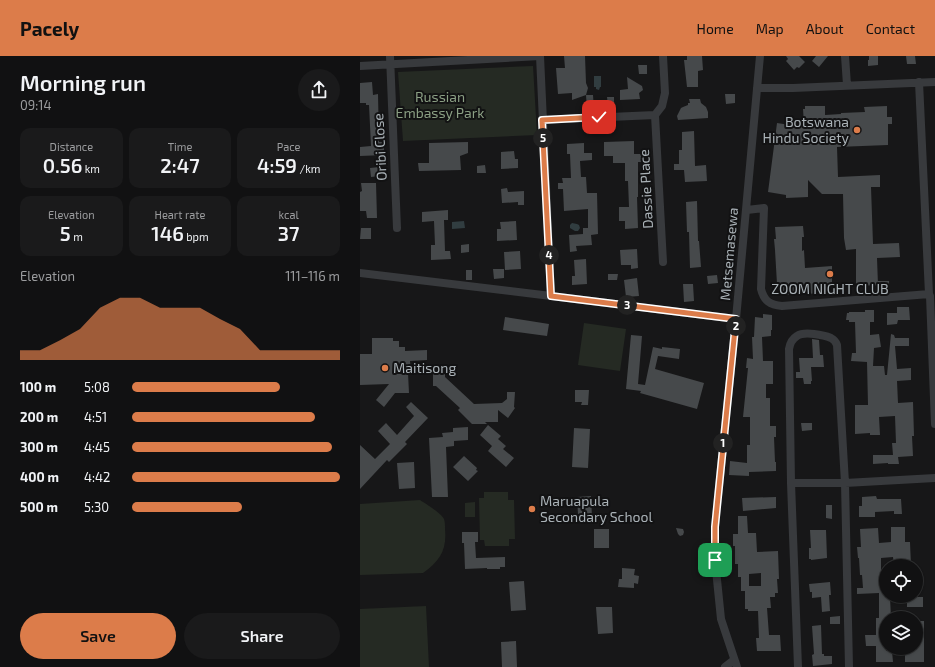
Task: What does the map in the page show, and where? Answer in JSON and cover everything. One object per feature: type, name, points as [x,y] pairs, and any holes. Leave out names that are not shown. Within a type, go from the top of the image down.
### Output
[{"type":"street","name":"Oribi Close","points":[[390,56],[397,228]]},
{"type":"street","points":[[360,66],[540,56],[551,296]]},
{"type":"street","points":[[542,120],[655,115],[662,106],[665,93],[663,56]]},
{"type":"street","name":"Metsemasewa","points":[[735,664],[721,619],[715,560],[715,527],[747,210],[760,56]]},
{"type":"street","points":[[845,56],[846,85]]},
{"type":"street","points":[[919,82],[931,295],[935,424]]},
{"type":"street","points":[[757,88],[793,88],[935,82]]},
{"type":"street","name":"Dassie Place","points":[[655,115],[663,262]]},
{"type":"street","points":[[747,210],[764,208],[761,289],[765,298],[773,305],[782,306],[931,295]]},
{"type":"street","points":[[360,273],[736,319]]},
{"type":"street","points":[[798,667],[790,483],[789,349],[790,342],[797,335],[808,333],[832,338],[837,345],[845,483],[849,667]]},
{"type":"street","points":[[790,483],[845,483],[935,478]]},
{"type":"street","points":[[725,667],[735,664]]},
{"type":"green space","name":"Russian Embassy Park","points":[[533,66],[537,135],[403,141],[398,72]]},
{"type":"green space","points":[[584,323],[626,329],[620,371],[578,365]]},
{"type":"green space","points":[[484,492],[508,492],[508,500],[514,500],[515,539],[509,539],[509,546],[485,546],[484,540],[480,540],[479,498],[484,498]]},
{"type":"green space","points":[[420,500],[437,511],[444,519],[445,543],[441,554],[434,564],[423,573],[360,575],[360,504]]},
{"type":"green space","points":[[475,502],[475,517],[465,517],[465,503]]},
{"type":"green space","points":[[426,606],[429,667],[360,667],[360,609]]},
{"type":"shaded area","points":[[594,76],[601,76],[601,87],[599,90],[594,87]]},
{"type":"shaded area","points":[[464,221],[465,228],[452,229],[452,222]]},
{"type":"shaded area","points":[[572,223],[579,225],[580,228],[578,231],[570,228]]},
{"type":"building","points":[[564,56],[585,56],[586,83],[588,88],[586,95],[572,100],[572,93],[558,94],[556,68],[565,68]]},
{"type":"building","points":[[687,56],[702,56],[703,70],[698,71],[698,87],[687,87],[684,60],[687,60]]},
{"type":"building","points":[[786,56],[799,56],[805,62],[799,68],[797,67],[794,70],[786,61],[788,59]]},
{"type":"building","points":[[816,56],[828,56],[819,67],[812,61]]},
{"type":"building","points":[[869,56],[878,56],[878,65],[868,66]]},
{"type":"building","points":[[906,56],[915,56],[916,64],[907,64]]},
{"type":"building","points":[[638,65],[647,65],[647,74],[639,74]]},
{"type":"building","points":[[627,77],[642,86],[643,90],[639,93],[640,99],[620,100],[620,90],[628,89]]},
{"type":"building","points":[[372,82],[373,95],[378,94],[379,142],[384,142],[384,155],[360,156],[360,147],[371,146],[369,105],[366,105],[366,103],[360,103],[360,83]]},
{"type":"building","points":[[725,94],[735,94],[735,103],[726,104]]},
{"type":"building","points":[[586,95],[593,95],[594,109],[587,109]]},
{"type":"building","points":[[607,97],[614,97],[614,106],[608,106]]},
{"type":"building","points":[[689,99],[700,99],[701,103],[706,107],[708,118],[678,120],[677,116],[681,108],[690,103]]},
{"type":"building","points":[[805,106],[825,106],[825,115],[865,112],[864,107],[887,106],[887,117],[892,117],[892,124],[888,124],[888,145],[837,147],[838,177],[880,175],[880,187],[871,187],[873,244],[899,243],[900,257],[877,258],[878,285],[856,286],[856,249],[846,250],[844,238],[843,194],[822,194],[808,180],[808,197],[786,198],[786,195],[768,192],[777,123],[804,125],[803,109],[805,109]]},
{"type":"building","points":[[694,131],[695,166],[706,165],[707,181],[685,182],[684,170],[674,170],[674,164],[679,164],[679,150],[682,150],[682,132]]},
{"type":"building","points":[[634,141],[634,154],[644,154],[644,162],[638,162],[638,228],[625,229],[625,221],[619,221],[619,207],[629,207],[628,181],[625,181],[625,163],[613,163],[613,156],[604,156],[604,142]]},
{"type":"building","points":[[468,142],[468,153],[460,156],[461,170],[419,171],[418,163],[429,163],[429,143]]},
{"type":"building","points":[[584,143],[584,153],[592,153],[592,160],[580,161],[581,177],[586,177],[587,193],[597,193],[598,234],[591,235],[592,245],[576,246],[577,251],[570,252],[569,235],[583,234],[583,228],[588,228],[588,209],[564,211],[563,189],[558,189],[558,183],[563,183],[562,178],[571,178],[570,154],[567,154],[567,144]]},
{"type":"building","points":[[514,151],[515,159],[518,159],[518,168],[501,169],[501,152]]},
{"type":"building","points":[[485,165],[486,173],[477,173],[477,166]]},
{"type":"building","points":[[380,167],[380,176],[371,177],[370,168]]},
{"type":"building","points":[[361,183],[376,183],[377,218],[367,218],[366,211],[360,211],[360,192],[362,191]]},
{"type":"building","points":[[507,188],[508,192],[524,191],[524,205],[518,205],[518,202],[502,203],[501,189]]},
{"type":"building","points":[[697,201],[698,241],[701,267],[690,268],[686,202]]},
{"type":"building","points":[[448,210],[448,220],[444,220],[445,251],[450,251],[451,259],[431,260],[431,245],[435,245],[434,221],[422,222],[422,212]]},
{"type":"building","points":[[516,221],[517,240],[497,241],[497,229],[501,229],[500,222]]},
{"type":"building","points":[[803,226],[804,237],[802,237],[802,251],[804,250],[805,268],[832,266],[832,284],[827,284],[828,293],[779,295],[774,239],[776,239],[775,227]]},
{"type":"building","points":[[361,228],[371,228],[371,239],[360,239]]},
{"type":"building","points":[[469,244],[469,252],[461,253],[461,245]]},
{"type":"building","points":[[637,249],[638,268],[631,269],[631,265],[621,265],[620,250]]},
{"type":"building","points":[[520,251],[521,269],[505,270],[504,252]]},
{"type":"building","points":[[586,259],[587,284],[572,285],[572,276],[575,276],[574,260]]},
{"type":"building","points":[[493,269],[504,269],[504,278],[494,279]]},
{"type":"building","points":[[466,270],[472,270],[472,280],[466,280]]},
{"type":"building","points":[[608,274],[618,274],[617,280],[608,280]]},
{"type":"building","points":[[717,275],[718,283],[708,284],[707,276]]},
{"type":"building","points":[[637,278],[639,296],[626,297],[624,280]]},
{"type":"building","points":[[878,281],[889,281],[889,288],[878,289]]},
{"type":"building","points":[[683,284],[693,284],[694,301],[684,302]]},
{"type":"building","points":[[897,307],[909,307],[910,320],[898,320],[897,324],[887,325],[887,313],[897,313]]},
{"type":"building","points":[[865,310],[874,310],[874,322],[870,322],[870,335],[879,334],[881,347],[874,348],[873,366],[884,366],[885,375],[887,375],[891,334],[894,335],[895,338],[909,338],[909,346],[895,346],[897,369],[911,368],[911,380],[897,381],[898,403],[913,402],[913,456],[898,457],[899,464],[873,464],[873,455],[893,455],[892,443],[896,443],[895,416],[879,417],[880,435],[870,435],[870,433],[855,434],[855,405],[868,405],[867,362],[851,361],[852,353],[856,353],[855,322],[849,322],[849,320],[846,320],[847,313],[865,312]]},
{"type":"building","points":[[763,314],[772,315],[771,336],[762,337],[763,361],[773,361],[773,384],[766,384],[766,398],[770,398],[770,426],[776,426],[776,437],[774,437],[776,471],[749,472],[749,476],[729,475],[730,461],[747,463],[747,445],[750,445],[750,417],[743,417],[748,368],[746,368],[747,358],[753,359],[752,337],[754,337],[755,317],[763,318]]},
{"type":"building","points":[[505,317],[549,324],[547,336],[503,330]]},
{"type":"building","points":[[631,335],[642,336],[638,384],[645,385],[653,347],[662,349],[662,347],[680,349],[679,359],[658,356],[655,369],[704,383],[697,409],[640,393],[641,391],[626,389]]},
{"type":"building","name":"Maitisong","points":[[372,338],[393,338],[393,341],[399,341],[399,347],[405,347],[405,351],[427,350],[427,360],[410,361],[411,373],[408,373],[409,393],[395,393],[384,407],[376,400],[389,384],[360,385],[360,354],[372,354]]},
{"type":"building","points":[[812,339],[819,340],[820,355],[823,355],[824,367],[811,367],[811,384],[804,384],[803,378],[796,378],[796,372],[800,372],[799,358],[813,358]]},
{"type":"building","points":[[445,373],[445,377],[474,404],[502,403],[507,399],[507,392],[515,392],[515,408],[508,418],[498,410],[498,422],[472,424],[458,410],[460,408],[436,386],[433,386],[433,374]]},
{"type":"building","points":[[575,390],[589,390],[588,405],[581,405],[582,402],[575,402]]},
{"type":"building","points":[[411,402],[428,418],[405,442],[407,444],[389,462],[387,460],[360,489],[360,445],[375,459],[390,444],[378,431],[386,423],[397,435],[414,416],[406,407]]},
{"type":"building","points":[[801,423],[812,423],[812,430],[802,431]]},
{"type":"building","points":[[488,425],[501,436],[498,439],[506,446],[503,449],[514,458],[506,467],[488,451],[492,446],[480,435]]},
{"type":"building","points":[[468,427],[468,440],[454,441],[454,446],[446,447],[448,497],[432,497],[429,438],[443,437],[442,433],[453,432],[453,428]]},
{"type":"building","points":[[574,428],[590,429],[588,468],[572,467]]},
{"type":"building","points":[[464,456],[477,468],[476,470],[478,471],[468,481],[453,467]]},
{"type":"building","points":[[414,462],[415,488],[399,489],[397,463]]},
{"type":"building","points":[[591,496],[592,517],[584,517],[584,513],[578,514],[577,497]]},
{"type":"building","points":[[876,496],[877,499],[901,499],[902,514],[894,514],[894,511],[875,512],[875,517],[859,517],[859,506],[862,506],[862,497]]},
{"type":"building","points":[[776,497],[776,508],[743,511],[742,498]]},
{"type":"building","points":[[826,505],[832,505],[832,519],[826,518]]},
{"type":"building","points":[[738,516],[747,516],[748,533],[756,533],[757,552],[778,551],[778,593],[775,593],[775,597],[770,597],[771,608],[767,608],[769,635],[780,635],[781,651],[757,651],[756,638],[759,638],[758,611],[748,611],[748,609],[745,609],[745,591],[741,591],[741,577],[738,577],[738,564],[735,564],[733,534],[738,534]],"holes":[[[761,573],[761,586],[749,586],[749,574]]]},
{"type":"building","points":[[891,527],[905,527],[905,542],[910,542],[911,559],[893,559],[893,557],[879,559],[879,593],[857,594],[857,588],[863,588],[857,547],[861,547],[860,529],[878,528],[879,543],[891,542]]},
{"type":"building","points":[[676,528],[683,529],[683,535],[680,536],[678,534]]},
{"type":"building","points":[[594,529],[609,529],[609,548],[594,548]]},
{"type":"building","points":[[810,530],[826,530],[827,558],[809,559],[809,548],[811,548]]},
{"type":"building","points":[[462,532],[478,532],[478,542],[475,542],[476,558],[505,557],[505,567],[500,567],[500,569],[465,569]]},
{"type":"building","points":[[622,568],[635,569],[634,575],[639,576],[638,584],[634,583],[634,588],[618,587],[619,579],[622,579]]},
{"type":"building","points":[[524,581],[526,610],[511,611],[509,582]]},
{"type":"building","points":[[830,582],[830,611],[822,612],[821,597],[812,598],[812,592],[810,592],[809,584]]},
{"type":"building","points":[[879,603],[890,603],[891,611],[879,611]]},
{"type":"building","points":[[907,603],[923,603],[923,607],[907,607]]},
{"type":"building","points":[[596,607],[612,607],[613,633],[598,634]]},
{"type":"building","points":[[840,616],[840,624],[830,624],[830,617]]},
{"type":"building","points":[[876,618],[879,618],[879,655],[892,655],[893,662],[876,662],[876,646],[866,646],[865,635],[876,635]]},
{"type":"building","points":[[924,621],[924,662],[905,662],[905,655],[923,655]]},
{"type":"building","points":[[821,625],[822,654],[824,654],[824,656],[832,656],[832,664],[813,666],[812,655],[814,654],[812,626]]},
{"type":"building","points":[[516,641],[517,667],[502,667],[501,642]]},
{"type":"place","name":"Botswana Hindu Society","points":[[857,130]]},
{"type":"place","name":"ZOOM NIGHT CLUB","points":[[830,274]]},
{"type":"place","name":"Maitisong","points":[[385,368]]},
{"type":"place","name":"Maruapula Secondary School","points":[[532,509]]},
{"type":"route","points":[[599,117],[542,120],[551,296],[736,319],[715,527],[715,560]]}]
